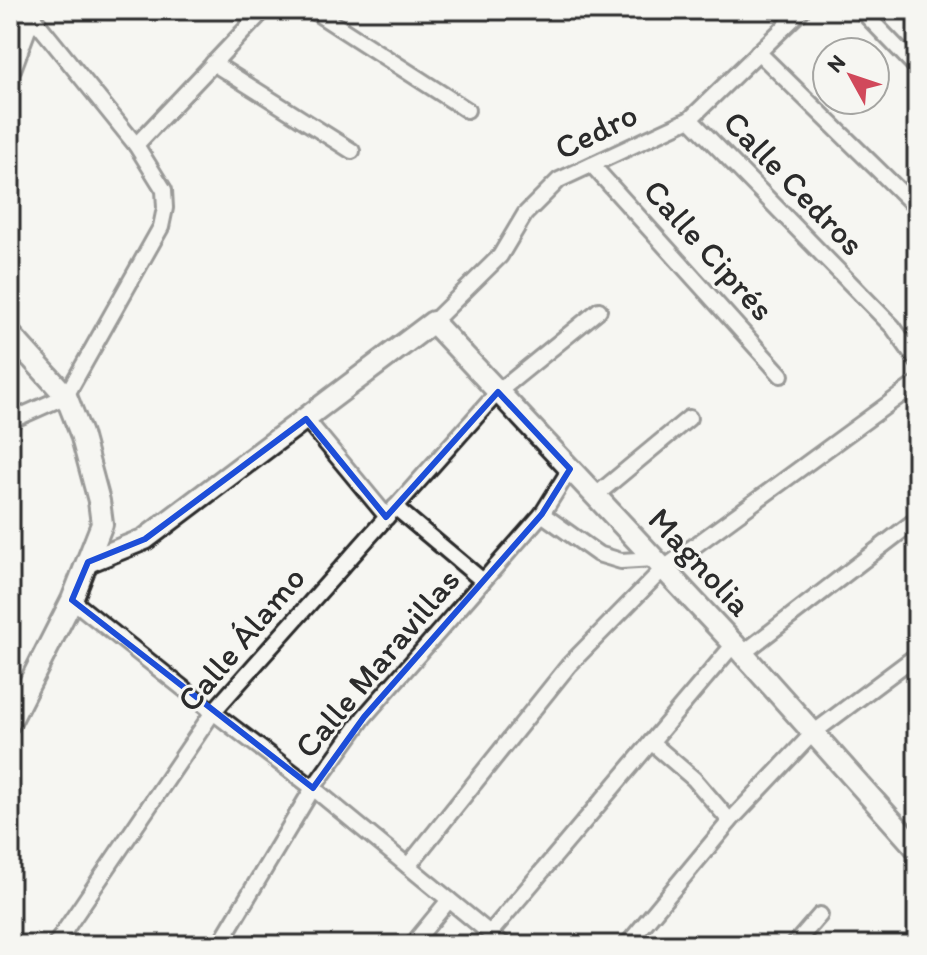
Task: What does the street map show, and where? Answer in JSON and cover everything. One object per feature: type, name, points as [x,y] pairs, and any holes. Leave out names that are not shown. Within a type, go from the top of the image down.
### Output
[{"type":"street","points":[[136,145],[264,10]]},
{"type":"street","points":[[312,10],[467,110]]},
{"type":"street","name":"Cedro","points":[[433,322],[500,256],[525,214],[559,180],[690,119],[802,10]]},
{"type":"street","points":[[861,10],[917,68]]},
{"type":"street","points":[[10,69],[30,11]]},
{"type":"street","points":[[11,422],[66,396],[161,227],[165,208],[164,190],[136,145],[30,11]]},
{"type":"street","points":[[758,52],[917,208]]},
{"type":"street","points":[[213,63],[352,151]]},
{"type":"street","name":"Calle Cedros","points":[[690,119],[893,327],[917,361]]},
{"type":"street","name":"Calle Ciprés","points":[[592,165],[781,375]]},
{"type":"street","name":"Calle Álamo","points":[[55,945],[213,712],[498,392],[599,310]]},
{"type":"street","points":[[88,562],[145,539],[433,322]]},
{"type":"street","name":"Magnolia","points":[[433,322],[738,649],[917,849]]},
{"type":"street","points":[[10,334],[66,396],[81,434],[102,524],[72,600],[13,708]]},
{"type":"street","points":[[408,866],[569,665],[659,564],[917,383]]},
{"type":"street","points":[[595,496],[689,418]]},
{"type":"street","points":[[306,419],[391,512],[483,581]]},
{"type":"street","name":"Calle Maravillas","points":[[219,945],[313,788],[364,717],[542,514],[570,469]]},
{"type":"street","points":[[542,514],[598,554],[621,561],[659,564]]},
{"type":"street","points":[[490,933],[651,742],[738,649],[917,519]]},
{"type":"street","points":[[72,600],[313,788],[504,945]]},
{"type":"street","points":[[627,945],[730,821],[813,733],[917,655]]},
{"type":"street","points":[[651,742],[694,779],[730,821]]},
{"type":"street","points":[[412,945],[449,900]]},
{"type":"street","points":[[794,945],[820,915]]},
{"type":"highlighted area","points":[[498,392],[570,469],[542,514],[364,717],[313,788],[72,600],[88,562],[145,539],[306,419],[386,517]]}]
